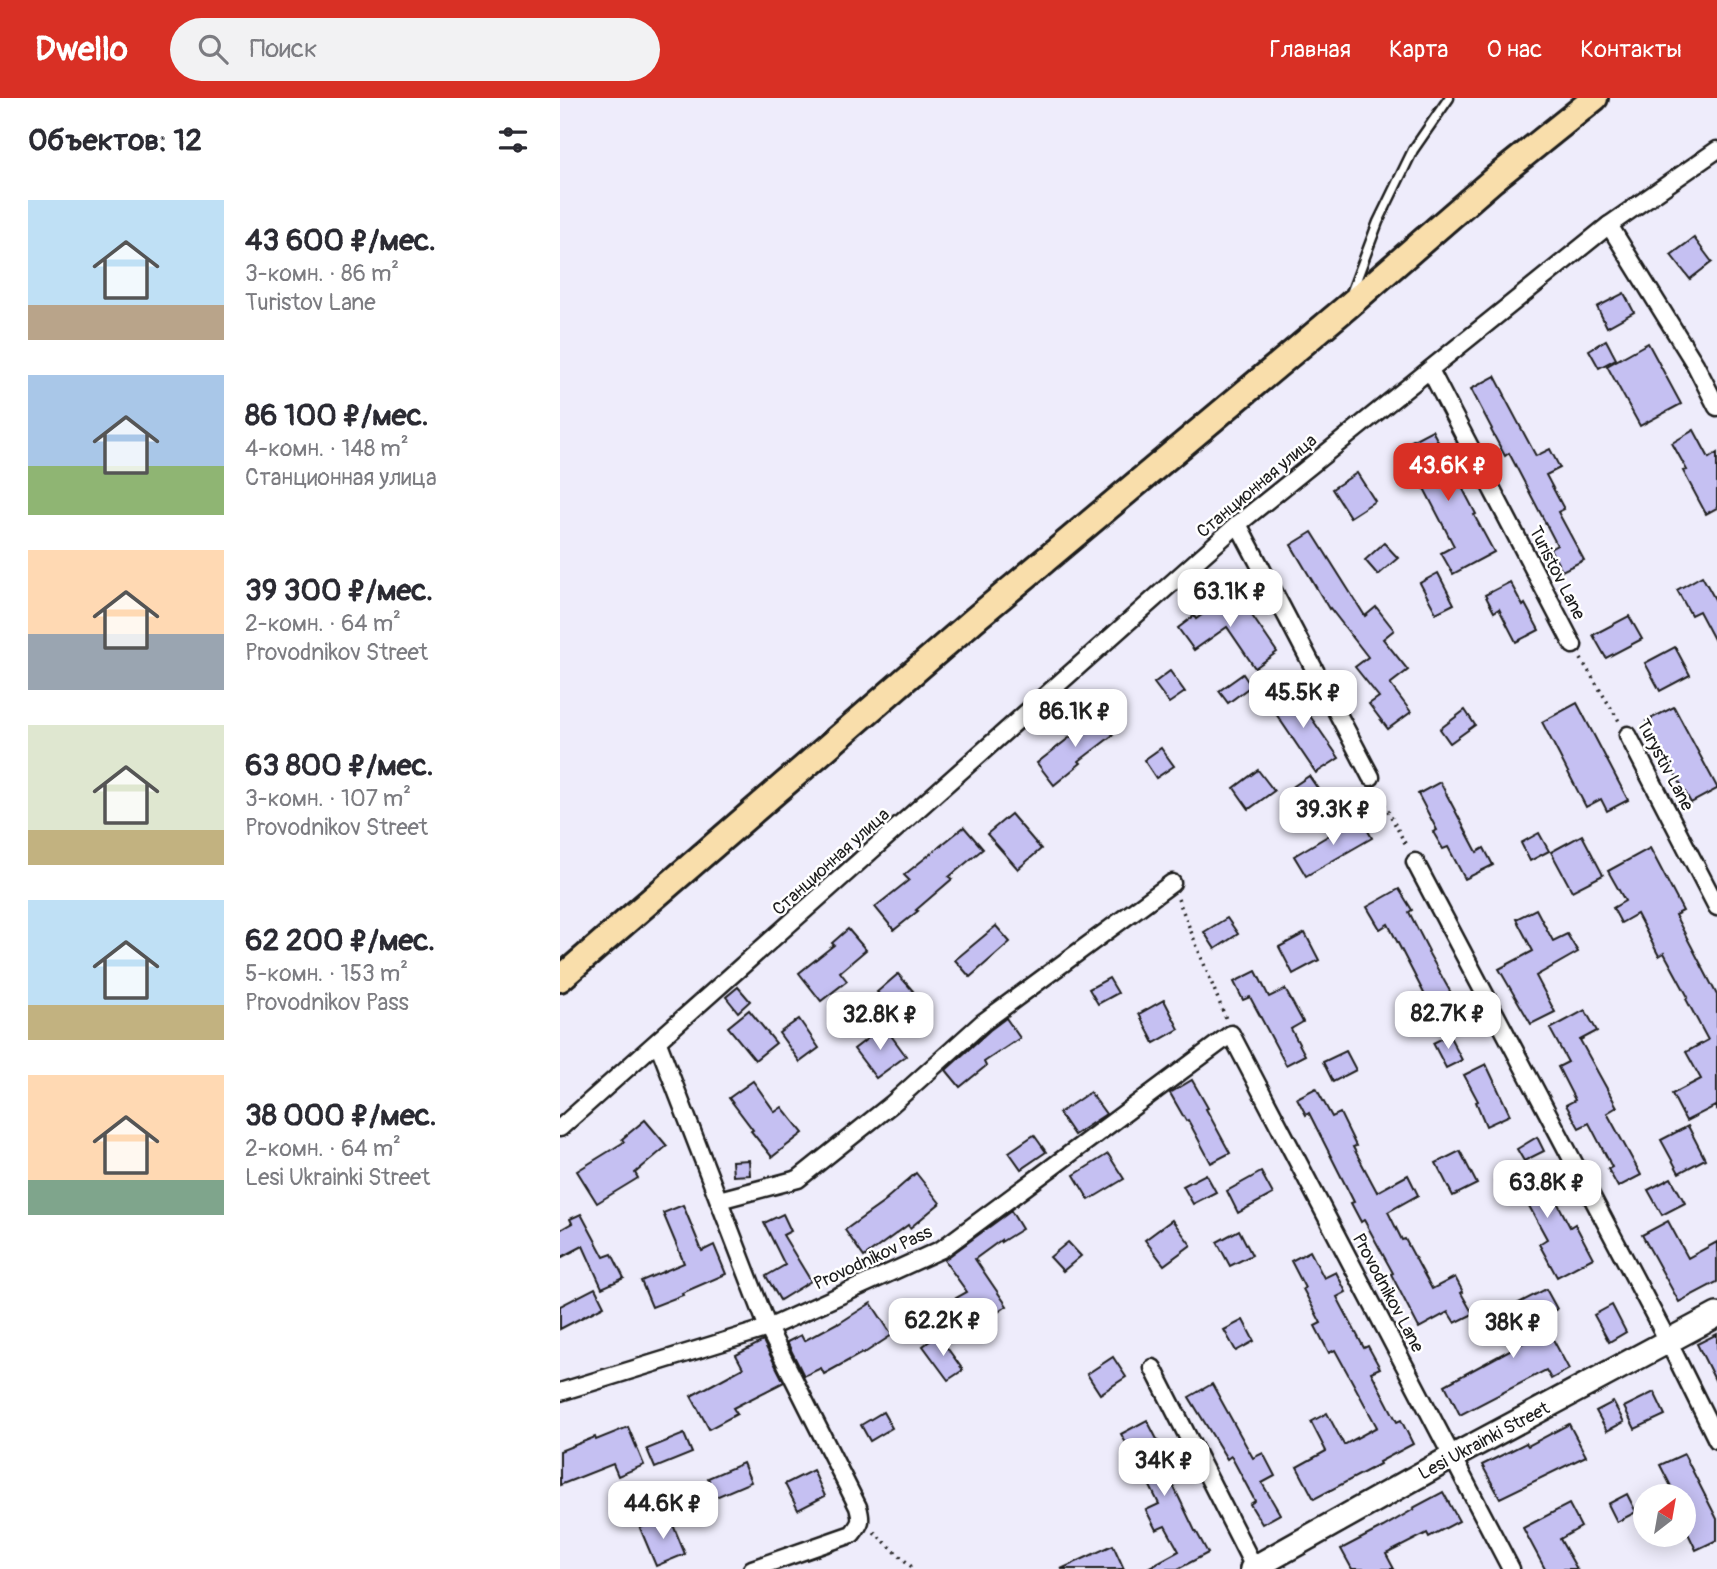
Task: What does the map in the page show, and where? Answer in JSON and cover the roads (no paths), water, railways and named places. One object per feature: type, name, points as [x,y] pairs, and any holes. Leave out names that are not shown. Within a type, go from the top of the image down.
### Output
[{"type":"main road","points":[[560,979],[975,619],[1347,307],[1493,180],[1595,98]]},
{"type":"main road","name":"Lesi Ukrainki Street","points":[[1254,1569],[1452,1457],[1717,1315]]},
{"type":"street","name":"Станционная улица","points":[[560,1128],[1238,524],[1609,225],[1717,150]]},
{"type":"street","points":[[1609,225],[1695,364],[1717,407]]},
{"type":"street","name":"Turistov Lane","points":[[1430,370],[1573,645]]},
{"type":"street","points":[[1238,524],[1371,777]]},
{"type":"street","name":"Turystiv Lane","points":[[1628,735],[1717,906]]},
{"type":"street","points":[[1415,862],[1668,1341],[1717,1440]]},
{"type":"street","points":[[719,1200],[798,1179],[892,1104],[982,1023],[1172,883]]},
{"type":"street","name":"Provodnikov Pass","points":[[560,1392],[768,1328],[942,1248],[1231,1034]]},
{"type":"street","name":"Provodnikov Lane","points":[[1231,1034],[1511,1569]]},
{"type":"street","points":[[658,1043],[768,1328],[858,1507],[861,1519],[852,1534],[752,1569]]},
{"type":"street","points":[[1153,1368],[1254,1569]]},
{"type":"lane","points":[[1347,307],[1378,222],[1413,150],[1449,98]]}]
